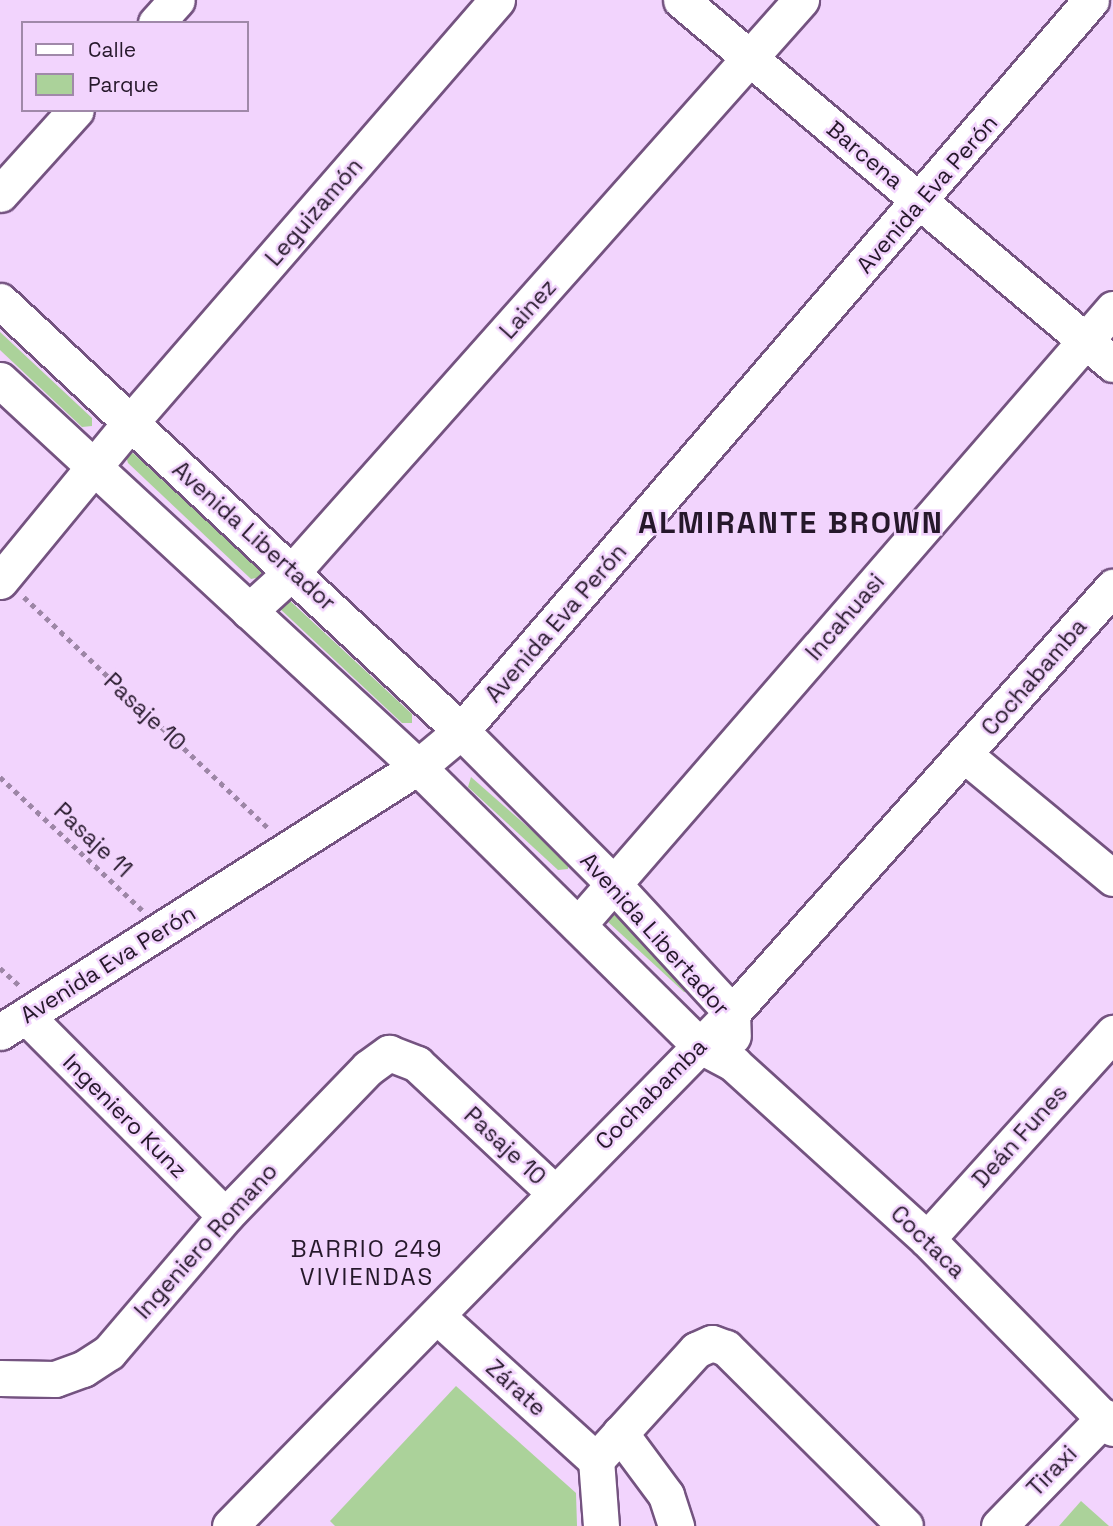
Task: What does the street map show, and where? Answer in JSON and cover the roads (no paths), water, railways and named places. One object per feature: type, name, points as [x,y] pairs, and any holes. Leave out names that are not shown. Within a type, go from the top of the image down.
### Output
[{"type":"street","points":[[158,21],[177,0]]},
{"type":"street","name":"Leguizamón","points":[[2,580],[93,467],[498,0]]},
{"type":"street","name":"Barcena","points":[[681,0],[1113,364]]},
{"type":"street","name":"Lainez","points":[[248,611],[294,570],[751,60],[801,0]]},
{"type":"street","name":"Avenida Eva Perón","points":[[13,1024],[418,767],[461,731],[920,202],[1091,0]]},
{"type":"street","points":[[0,194],[74,112]]},
{"type":"street","name":"Avenida Libertador","points":[[0,301],[130,424],[294,570],[461,731],[613,884],[732,1013],[734,1063],[699,1045],[418,767],[0,380]]},
{"type":"street","name":"Incahuasi","points":[[578,925],[1113,309]]},
{"type":"street","name":"Cochabamba","points":[[230,1526],[732,1013],[966,756],[1113,587]]},
{"type":"street","points":[[966,756],[1113,878]]},
{"type":"street","name":"Ingeniero Kunz","points":[[13,1024],[225,1216]]},
{"type":"street","name":"Deán Funes","points":[[927,1239],[1113,1033]]},
{"type":"street","name":"Ingeniero Romano","points":[[0,1378],[55,1379],[83,1369],[109,1352],[225,1216],[368,1068],[389,1053]]},
{"type":"street","name":"Pasaje 10","points":[[389,1053],[417,1064],[554,1192]]},
{"type":"street","name":"Coctaca","points":[[734,1063],[927,1239],[1109,1422]]},
{"type":"street","name":"Zárate","points":[[437,1315],[596,1460]]},
{"type":"street","points":[[601,1526],[596,1460],[696,1350],[712,1343],[726,1348],[905,1526]]},
{"type":"street","name":"Tiraxi","points":[[999,1526],[1109,1422]]},
{"type":"street","points":[[620,1433],[666,1495],[676,1526]]},
{"type":"district","name":"ALMIRANTE BROWN","points":[[791,523]]},
{"type":"district","name":"BARRIO 249 VIVIENDAS","points":[[367,1263]]}]
